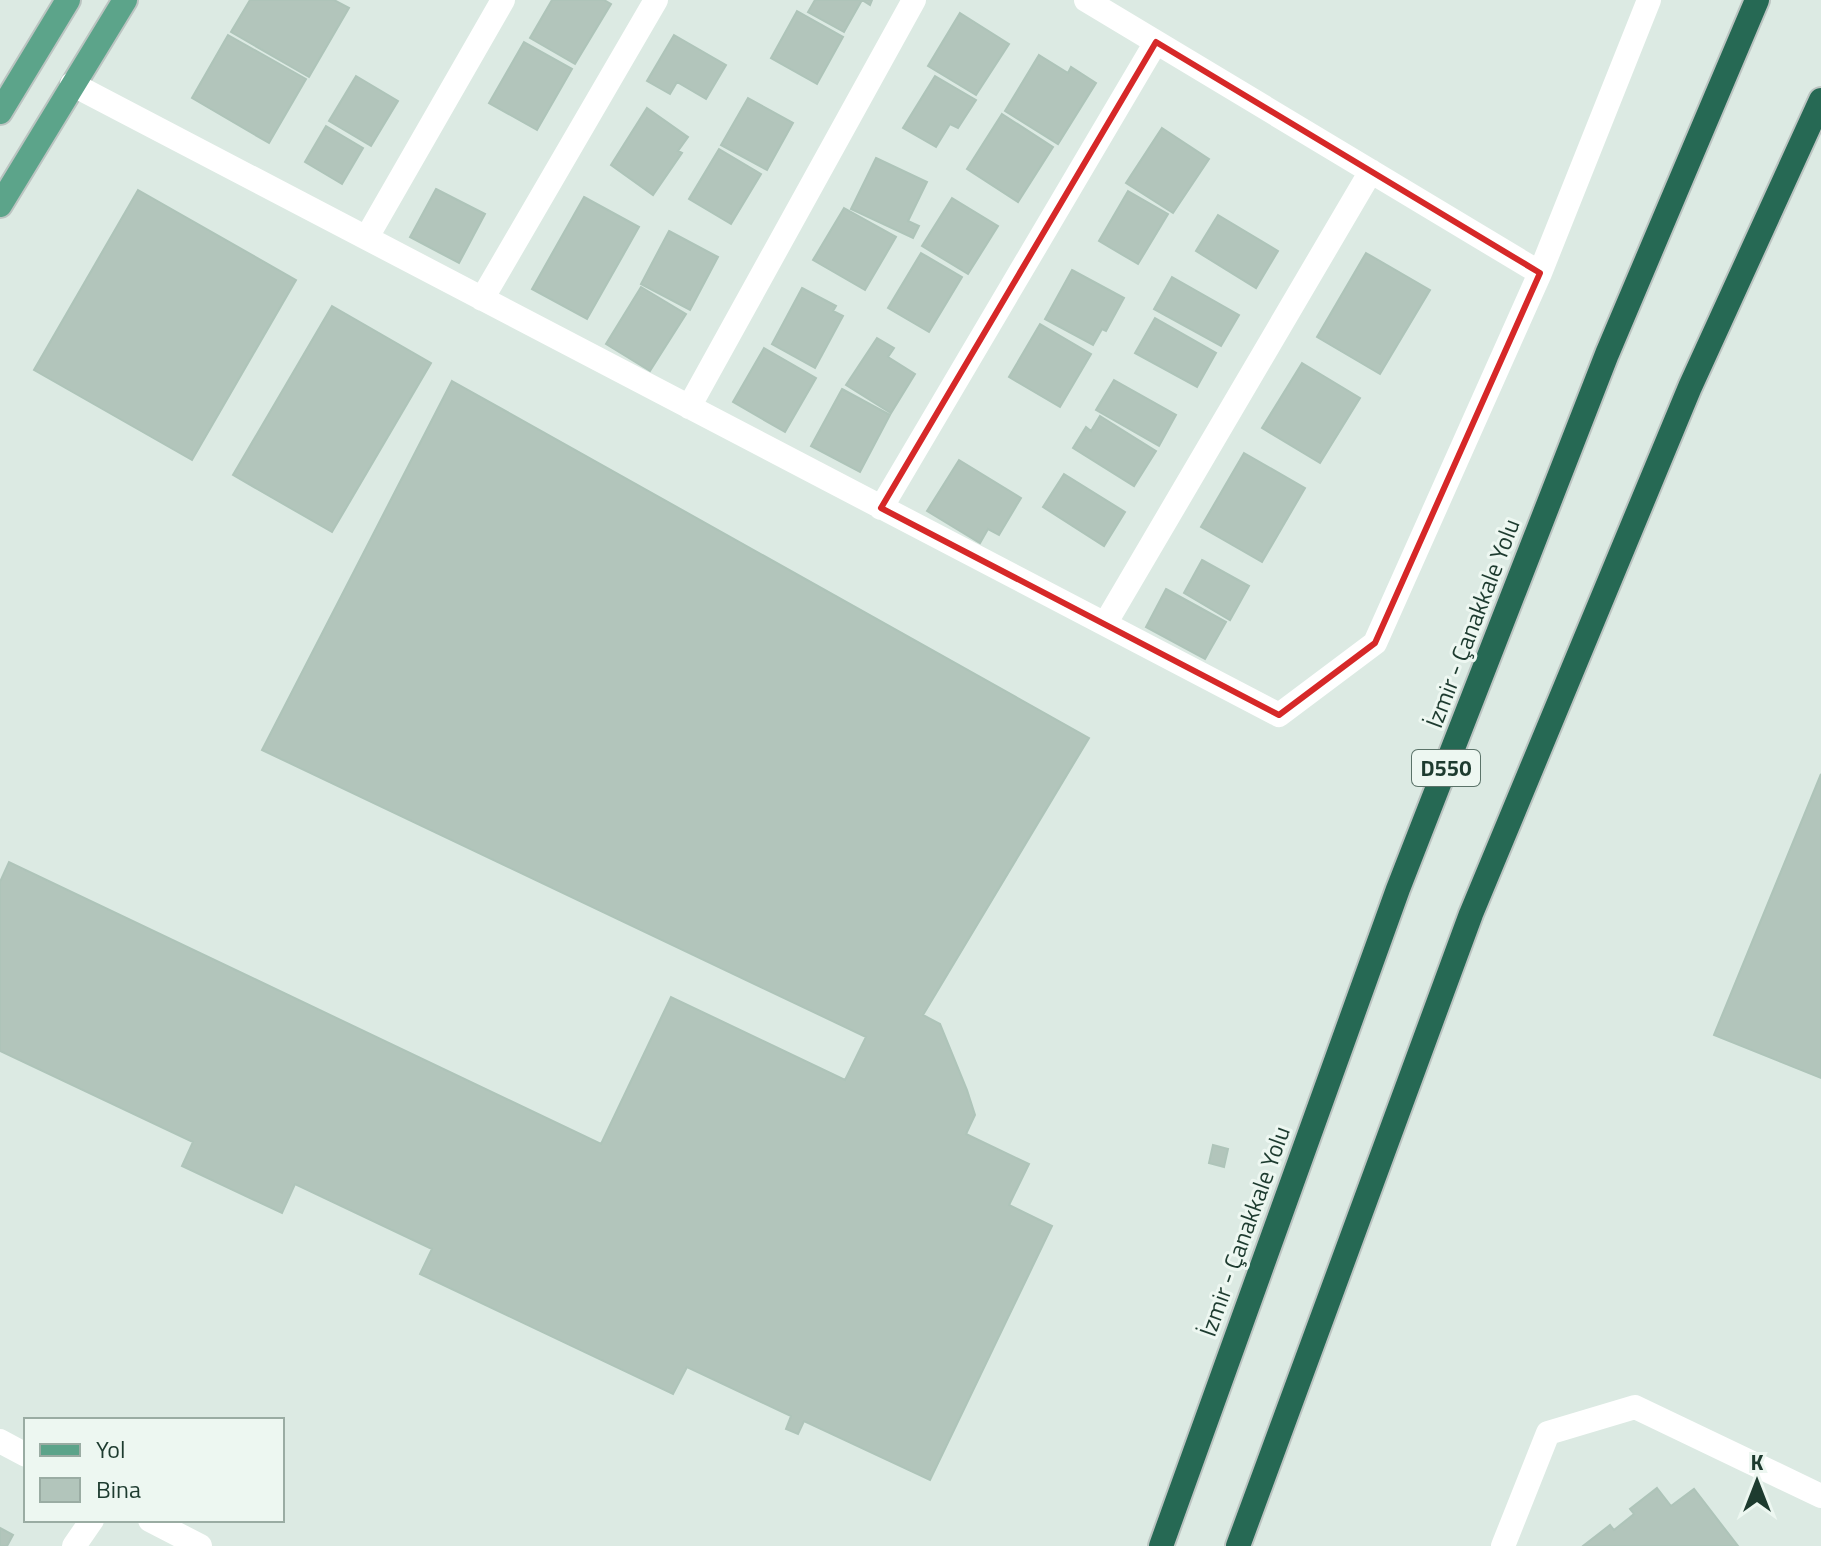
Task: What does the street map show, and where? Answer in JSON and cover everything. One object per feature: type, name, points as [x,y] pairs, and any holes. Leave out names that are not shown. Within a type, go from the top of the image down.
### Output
[{"type":"highway","name":"İzmir - Çanakkale Yolu","points":[[1161,1546],[1398,889],[1607,354],[1757,0]]},
{"type":"highway","points":[[1238,1546],[1471,914],[1690,387],[1821,100]]},
{"type":"main road","points":[[0,112],[68,0]]},
{"type":"main road","points":[[0,205],[125,0]]},
{"type":"street","points":[[367,237],[503,0]]},
{"type":"street","points":[[482,299],[656,0]]},
{"type":"street","points":[[689,407],[914,0]]},
{"type":"street","points":[[1086,0],[1540,273]]},
{"type":"street","points":[[72,84],[1279,715],[1375,643],[1540,273],[1649,0]]},
{"type":"street","points":[[881,508],[1156,42]]},
{"type":"street","points":[[1105,624],[1371,171]]},
{"type":"street","points":[[1503,1546],[1548,1433],[1635,1407],[1821,1496]]},
{"type":"street","points":[[0,1441],[24,1454]]},
{"type":"street","points":[[74,1546],[91,1522]]},
{"type":"street","points":[[154,1522],[200,1546]]},
{"type":"highlighted area","points":[[1156,42],[1540,273],[1375,643],[1279,715],[881,508]]},
{"type":"building","points":[[250,0],[334,0],[349,8],[309,77],[231,32]]},
{"type":"building","points":[[552,0],[604,0],[611,4],[575,64],[530,38]]},
{"type":"building","points":[[815,0],[862,0],[844,32],[808,12]]},
{"type":"building","points":[[797,11],[843,37],[817,84],[771,58]]},
{"type":"building","points":[[960,13],[1009,44],[976,95],[928,66]]},
{"type":"building","points":[[228,35],[306,79],[269,143],[192,98]]},
{"type":"building","points":[[674,35],[726,65],[706,99],[677,82],[670,94],[647,81]]},
{"type":"building","points":[[524,42],[572,69],[537,130],[489,103]]},
{"type":"building","points":[[1039,55],[1068,73],[1071,67],[1096,83],[1058,144],[1005,111]]},
{"type":"building","points":[[356,76],[398,101],[371,146],[329,121]]},
{"type":"building","points":[[935,76],[976,100],[958,128],[950,124],[936,147],[903,128]]},
{"type":"building","points":[[748,98],[793,123],[767,170],[721,145]]},
{"type":"building","points":[[647,108],[688,137],[678,151],[682,153],[653,195],[611,165]]},
{"type":"building","points":[[1002,114],[1053,147],[1018,202],[967,169]]},
{"type":"building","points":[[326,126],[363,148],[342,184],[305,162]]},
{"type":"building","points":[[1162,128],[1209,159],[1173,213],[1126,183]]},
{"type":"building","points":[[719,149],[761,174],[731,224],[689,199]]},
{"type":"building","points":[[876,158],[927,182],[908,221],[919,226],[913,238],[851,209]]},
{"type":"building","points":[[436,189],[485,214],[459,263],[410,237]]},
{"type":"building","points":[[138,190],[296,280],[192,460],[34,370]]},
{"type":"building","points":[[1128,191],[1168,214],[1138,264],[1099,241]]},
{"type":"building","points":[[584,197],[639,227],[587,319],[532,289]]},
{"type":"building","points":[[952,198],[998,226],[968,274],[922,246]]},
{"type":"building","points":[[844,208],[896,237],[865,290],[813,260]]},
{"type":"building","points":[[1218,215],[1278,251],[1256,288],[1196,251]]},
{"type":"building","points":[[669,231],[718,257],[690,310],[641,284]]},
{"type":"building","points":[[921,253],[962,277],[929,332],[888,308]]},
{"type":"building","points":[[1366,253],[1430,290],[1380,374],[1317,337]]},
{"type":"building","points":[[1072,270],[1124,298],[1106,331],[1102,329],[1093,345],[1045,319]]},
{"type":"building","points":[[1172,277],[1239,315],[1221,346],[1154,309]]},
{"type":"building","points":[[641,287],[686,314],[650,371],[606,344]]},
{"type":"building","points":[[802,288],[836,306],[833,311],[843,316],[815,368],[772,344]]},
{"type":"building","points":[[332,306],[431,363],[332,532],[233,475]]},
{"type":"building","points":[[1155,318],[1216,353],[1197,387],[1135,353]]},
{"type":"building","points":[[1040,324],[1091,354],[1060,407],[1009,377]]},
{"type":"building","points":[[877,338],[894,348],[888,357],[915,374],[891,413],[846,385]]},
{"type":"building","points":[[764,348],[816,378],[785,432],[733,402]]},
{"type":"building","points":[[1302,363],[1360,398],[1320,463],[1262,428]]},
{"type":"building","points":[[1114,380],[1176,415],[1159,446],[1096,410]]},
{"type":"building","points":[[452,381],[1089,738],[923,1015],[940,1024],[967,1090],[975,1115],[966,1134],[1029,1164],[1009,1205],[1052,1226],[930,1480],[804,1421],[798,1434],[786,1429],[791,1416],[687,1367],[673,1394],[420,1274],[432,1249],[295,1184],[282,1213],[182,1166],[193,1142],[0,1051],[0,882],[9,862],[601,1144],[671,997],[845,1080],[866,1037],[262,750]]},
{"type":"building","points":[[842,389],[890,415],[860,472],[811,446]]},
{"type":"building","points":[[1100,416],[1156,451],[1134,486],[1073,448],[1086,427],[1091,431]]},
{"type":"building","points":[[1244,453],[1305,488],[1262,562],[1201,527]]},
{"type":"building","points":[[959,460],[1021,498],[999,535],[988,529],[980,543],[927,511]]},
{"type":"building","points":[[1064,474],[1125,512],[1104,546],[1043,507]]},
{"type":"building","points":[[1202,560],[1249,586],[1230,620],[1184,593]]},
{"type":"building","points":[[1166,589],[1226,622],[1205,659],[1146,627]]},
{"type":"building","points":[[1821,774],[1821,1078],[1714,1035]]},
{"type":"building","points":[[1213,1145],[1228,1149],[1224,1167],[1209,1163]]},
{"type":"building","points":[[1657,1488],[1671,1506],[1694,1489],[1738,1546],[1583,1546],[1610,1525],[1614,1530],[1634,1514],[1630,1509]]},
{"type":"building","points":[[0,1528],[13,1535],[7,1546],[0,1546]]}]
